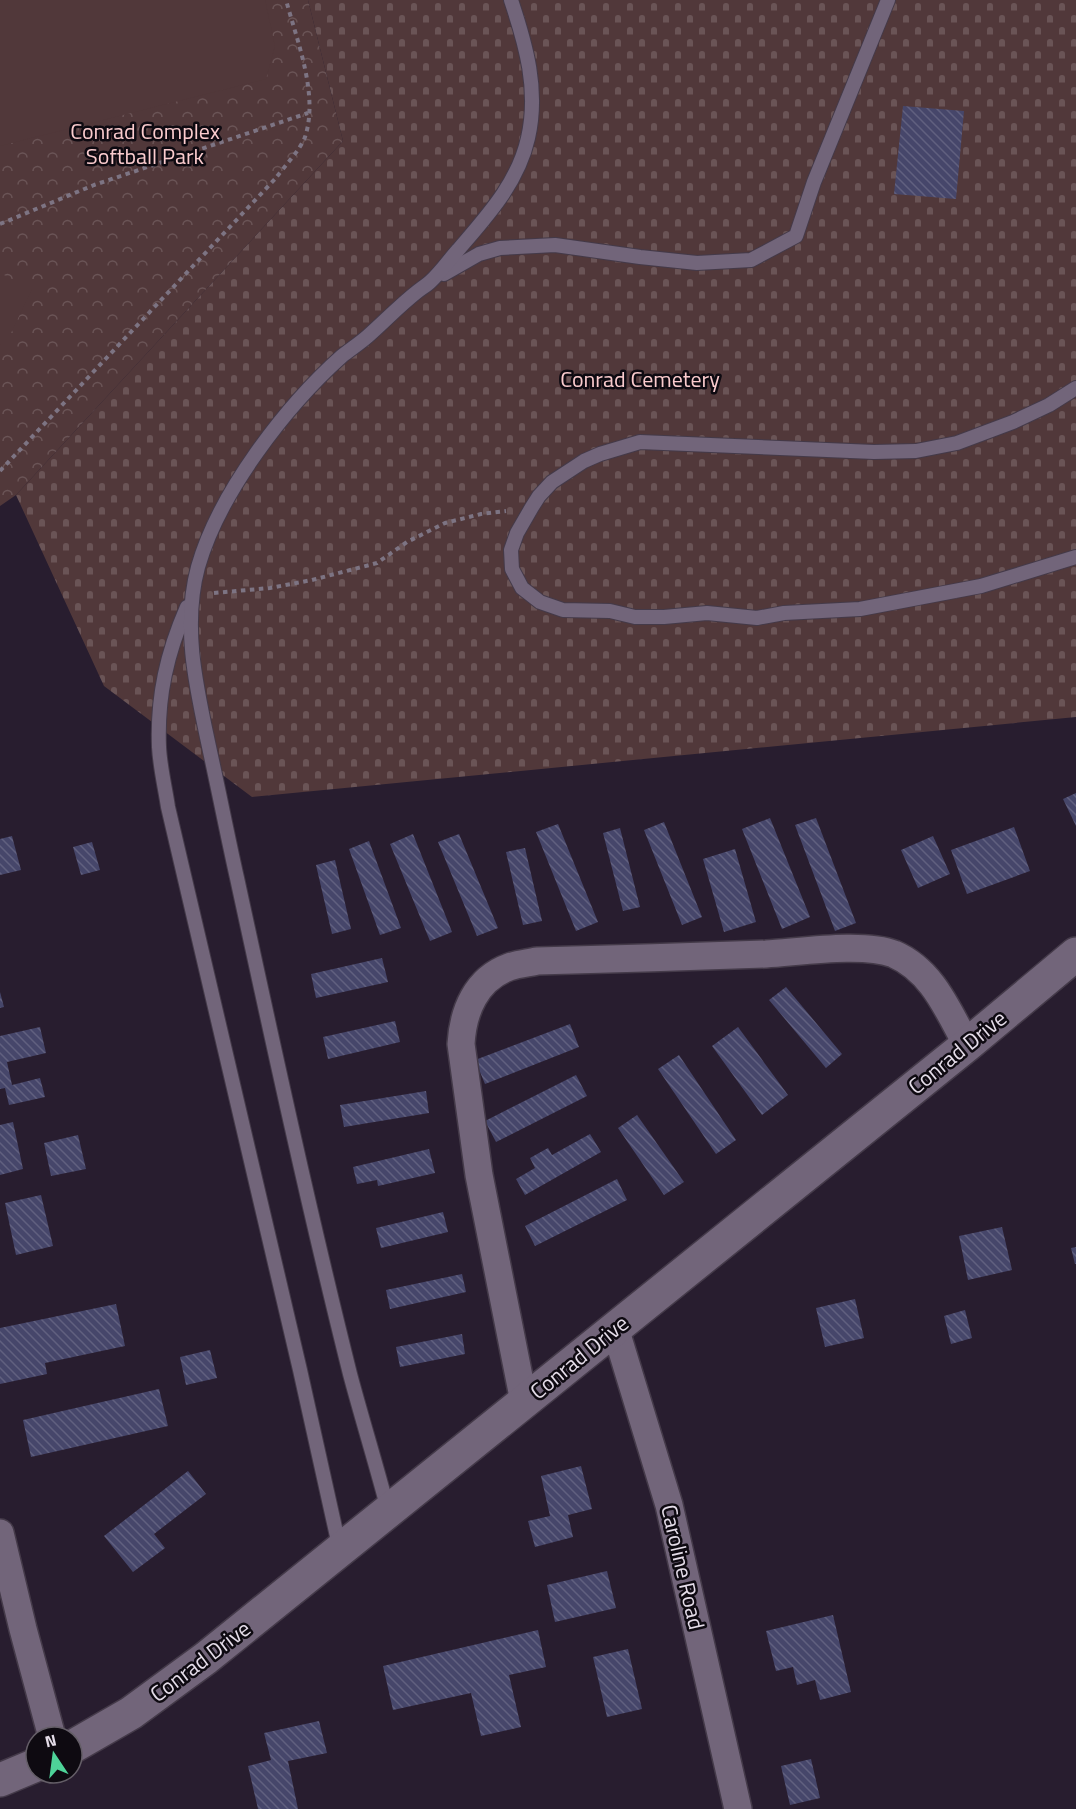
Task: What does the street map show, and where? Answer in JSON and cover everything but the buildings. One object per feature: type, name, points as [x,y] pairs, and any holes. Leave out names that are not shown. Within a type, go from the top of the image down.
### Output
[{"type":"street","points":[[524,1402],[479,1175],[461,1044],[462,1027],[473,997],[495,975],[509,967],[537,961],[769,954],[829,949],[873,950],[893,954],[919,970],[933,984],[966,1045]]},
{"type":"street","name":"Conrad Drive","points":[[84,1741],[111,1726],[206,1658],[1076,954]]},
{"type":"street","name":"Caroline Road","points":[[615,1328],[669,1505],[738,1809]]},
{"type":"street","points":[[0,1533],[49,1725]]},
{"type":"street","points":[[0,1780],[24,1770]]},
{"type":"lane","points":[[430,283],[491,212],[507,189],[528,140],[532,115],[530,64],[511,0]]},
{"type":"lane","points":[[389,1511],[340,1329],[268,1022],[211,756],[191,649],[190,621],[198,568],[218,518],[246,470],[276,428],[315,383],[345,353],[364,340],[417,292],[479,254],[500,248],[555,244],[697,263],[751,260],[796,236],[814,182],[888,0]]},
{"type":"lane","points":[[1076,388],[1049,405],[1013,422],[957,443],[916,451],[874,452],[640,442],[584,461],[552,482],[532,507],[517,532],[511,550],[512,569],[522,588],[540,602],[563,610],[610,611],[635,617],[707,613],[757,618],[784,613],[860,609],[981,586],[1076,557]]},
{"type":"lane","points":[[193,594],[172,640],[161,692],[159,747],[168,807],[340,1551]]},
{"type":"path","points":[[0,471],[274,179],[305,139],[309,113],[308,79],[286,0]]},
{"type":"path","points":[[0,224],[94,185],[309,113]]},
{"type":"path","points":[[193,594],[261,589],[312,580],[377,563],[407,542],[445,523],[481,514],[532,507]]},
{"type":"green space","name":"Conrad Complex Softball Park","points":[[0,0],[308,0],[343,141],[16,495],[0,506]]},
{"type":"green space","points":[[0,0],[265,0],[275,46],[266,79],[0,146]]},
{"type":"green space","name":"Conrad Cemetery","points":[[308,0],[1076,0],[1076,717],[252,797],[104,686],[16,495],[343,141]]},
{"type":"green space","points":[[0,273],[32,289],[11,333],[0,345]]}]
